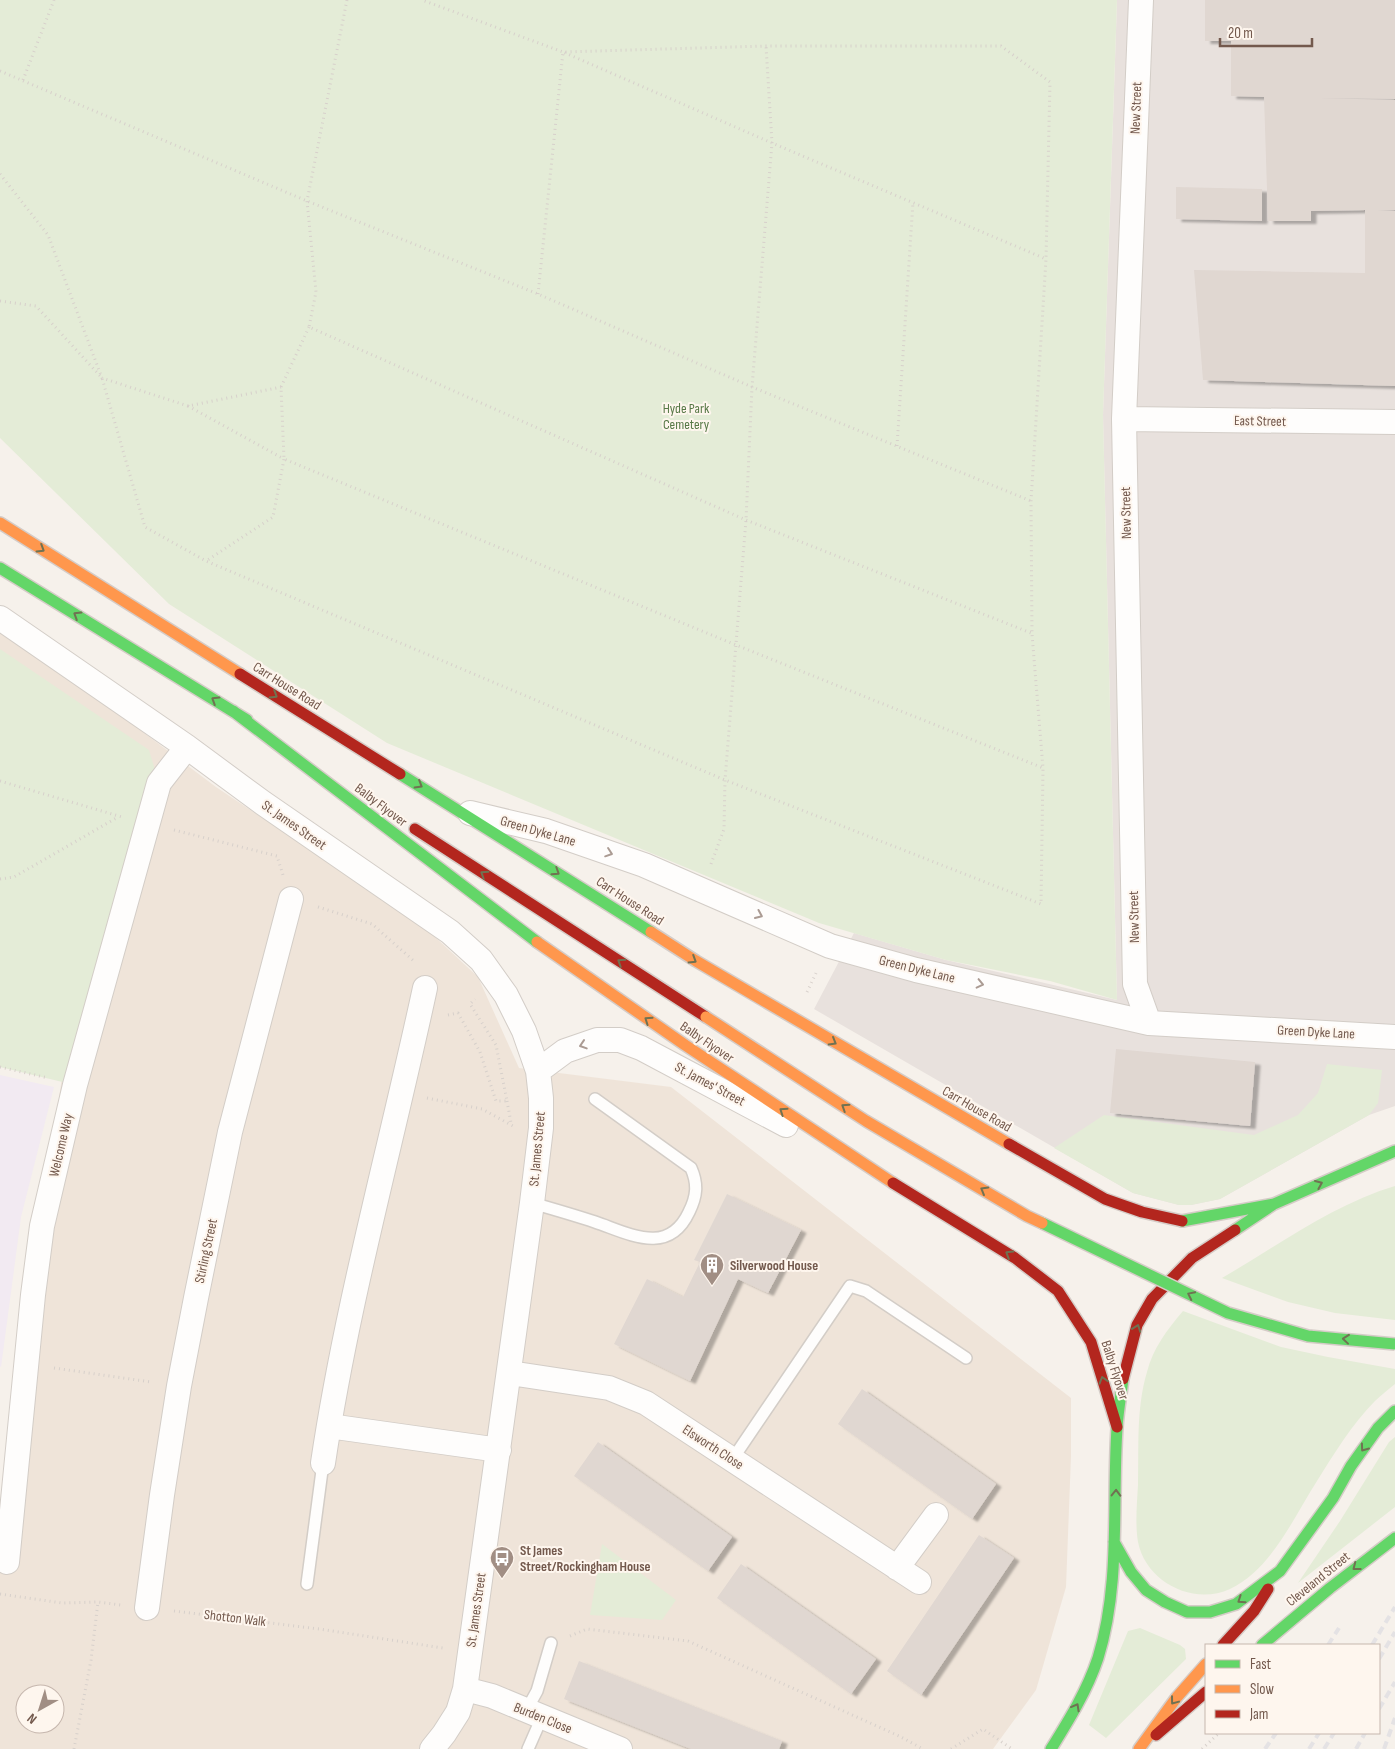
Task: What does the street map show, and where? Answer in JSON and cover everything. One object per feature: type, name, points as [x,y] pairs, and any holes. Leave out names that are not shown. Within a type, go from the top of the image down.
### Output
[{"type":"main road","name":"Carr House Road","points":[[0,523],[461,811],[696,962],[1105,1199],[1142,1212],[1181,1220],[1274,1204]]},
{"type":"main road","points":[[0,568],[233,711],[366,797]]},
{"type":"main road","name":"Balby Flyover","points":[[233,711],[545,948],[685,1046],[878,1174],[1015,1258],[1058,1291],[1091,1342],[1117,1427]]},
{"type":"main road","name":"Balby Flyover","points":[[407,824],[866,1121],[1027,1216],[1228,1313],[1308,1336],[1395,1344]]},
{"type":"main road","name":"Balby Flyover","points":[[1114,1542],[1117,1427],[1124,1372],[1137,1324],[1152,1299],[1192,1258],[1274,1204],[1395,1151]]},
{"type":"main road","points":[[1114,1542],[1131,1572],[1146,1590],[1186,1612],[1210,1612],[1236,1604],[1280,1571],[1333,1498],[1351,1466],[1378,1428],[1395,1411]]},
{"type":"main road","name":"Cleveland Street","points":[[1263,1644],[1330,1588],[1395,1538]]},
{"type":"main road","points":[[1051,1749],[1078,1704],[1098,1658],[1110,1603],[1114,1542]]},
{"type":"main road","name":"Cleveland Street","points":[[1224,1644],[1254,1611],[1280,1571]]},
{"type":"main road","points":[[1140,1748],[1177,1697],[1205,1665]]},
{"type":"main road","points":[[1140,1748],[1205,1693]]},
{"type":"street","name":"New Street","points":[[1141,0],[1124,419],[1135,984],[1149,1023]]},
{"type":"street","name":"East Street","points":[[1124,419],[1395,422]]},
{"type":"street","name":"St. James Street","points":[[0,618],[450,932],[481,960],[506,996],[524,1031],[538,1071],[541,1098],[541,1128],[532,1203],[465,1689],[458,1712],[432,1749]]},
{"type":"street","name":"Welcome Way","points":[[7,1562],[6,1509],[42,1226],[75,1085],[159,783],[187,747]]},
{"type":"street","name":"Green Dyke Lane","points":[[461,811],[546,831],[644,865],[830,946],[916,970],[1149,1023],[1395,1036]]},
{"type":"street","name":"Stirling Street","points":[[147,1608],[179,1386],[230,1132],[291,899]]},
{"type":"street","points":[[323,1463],[357,1279],[402,1094],[425,988]]},
{"type":"street","name":"St. James' Street","points":[[538,1071],[565,1051],[597,1040],[620,1040],[641,1048],[878,1174]]},
{"type":"street","name":"Elsworth Close","points":[[510,1373],[609,1388],[646,1403],[919,1582]]},
{"type":"street","points":[[329,1426],[499,1450]]},
{"type":"street","points":[[897,1568],[936,1515]]},
{"type":"street","name":"Burden Close","points":[[465,1689],[492,1696],[620,1749]]},
{"type":"lane","points":[[532,1203],[645,1239],[668,1235],[686,1218],[693,1204],[697,1188],[692,1168],[596,1099]]},
{"type":"lane","points":[[732,1460],[850,1286],[866,1291],[966,1358]]},
{"type":"lane","points":[[307,1584],[323,1463]]},
{"type":"lane","points":[[528,1749],[537,1692],[551,1643]]},
{"type":"path","points":[[23,80],[54,0]]},
{"type":"path","points":[[206,561],[273,517],[284,458],[281,387],[309,327],[316,292],[307,201],[347,0]]},
{"type":"path","points":[[422,0],[563,52],[772,143],[1046,258]]},
{"type":"path","points":[[0,174],[48,235],[102,378],[145,527],[206,561],[725,780],[1041,904],[1043,768],[1032,634],[1031,501],[1046,258],[1050,82],[1000,46],[766,46],[563,52]]},
{"type":"path","points":[[701,890],[724,829],[725,780],[746,520],[752,387],[772,143],[766,46]]},
{"type":"path","points":[[538,294],[563,52]]},
{"type":"path","points":[[0,71],[307,201],[538,294],[752,387],[1031,501]]},
{"type":"path","points":[[897,446],[913,202]]},
{"type":"path","points":[[0,301],[36,306],[102,378],[188,406],[284,458],[736,645],[1043,768]]},
{"type":"path","points":[[309,327],[746,520],[1032,634]]},
{"type":"path","points":[[188,406],[281,387]]},
{"type":"path","points":[[0,879],[14,877],[118,816]]},
{"type":"path","points":[[291,899],[372,924],[420,967],[425,988]]},
{"type":"path","points":[[806,994],[830,946]]},
{"type":"path","points":[[476,998],[470,1004],[496,1045],[511,1124],[537,1161]]},
{"type":"path","points":[[418,1021],[458,1013],[480,1052],[496,1101],[507,1101]]},
{"type":"path","points":[[0,1067],[75,1085]]},
{"type":"path","points":[[402,1094],[482,1109],[511,1124]]},
{"type":"path","points":[[47,1367],[179,1386]]},
{"type":"path","name":"Shotton Walk","points":[[0,1594],[62,1603],[98,1602],[319,1628],[470,1653]]},
{"type":"path","points":[[74,1749],[98,1602]]},
{"type":"path","points":[[551,1643],[587,1629],[688,1641],[924,1749]]},
{"type":"path","points":[[951,1749],[982,1729],[1012,1749]]},
{"type":"path","points":[[1202,1749],[1218,1734]]},
{"type":"shaded area","points":[[1092,0],[1395,0],[1395,1106],[1369,1115],[1220,1199],[1191,1205],[1179,1205],[1133,1193],[814,1009],[854,933],[946,960],[1117,1000],[1103,415],[1117,1]]},
{"type":"shaded area","points":[[0,633],[63,672],[216,787],[420,923],[478,977],[519,1068],[671,1087],[1071,1398],[1071,1456],[1066,1587],[1036,1690],[993,1749],[0,1749],[0,1511],[63,1070],[0,1055]]},
{"type":"shaded area","points":[[0,1075],[54,1087],[21,1217],[1,1367],[0,1366]]},
{"type":"green space","name":"Hyde Park Cemetery","points":[[0,0],[1117,0],[1103,415],[1117,1000],[1050,981],[946,960],[819,923],[387,743],[169,604],[0,438]]},
{"type":"green space","points":[[0,649],[149,750],[159,783],[75,1085],[0,1067]]},
{"type":"green space","points":[[1327,1064],[1382,1070],[1378,1103],[1369,1115],[1220,1199],[1191,1205],[1179,1205],[1133,1193],[1054,1148],[1104,1115],[1254,1135],[1298,1115],[1318,1093]]},
{"type":"green space","points":[[1395,1186],[1395,1320],[1335,1313],[1288,1302],[1222,1278],[1306,1227],[1350,1203]]},
{"type":"green space","points":[[1183,1311],[1281,1347],[1395,1369],[1395,1384],[1375,1401],[1351,1429],[1270,1556],[1245,1580],[1230,1589],[1216,1594],[1187,1592],[1173,1587],[1161,1579],[1151,1569],[1143,1556],[1137,1535],[1139,1428],[1143,1386],[1157,1347]]},
{"type":"green space","points":[[1395,1437],[1395,1507],[1298,1583],[1340,1521],[1389,1442]]},
{"type":"green space","points":[[602,1544],[676,1600],[662,1620],[590,1615]]},
{"type":"green space","points":[[1140,1628],[1180,1645],[1185,1649],[1186,1659],[1106,1738],[1089,1725],[1128,1631]]},
{"type":"building","points":[[1205,0],[1395,0],[1395,99],[1320,98],[1395,100],[1395,210],[1378,211],[1395,211],[1395,386],[1203,380],[1194,270],[1365,273],[1365,210],[1311,211],[1311,221],[1268,221],[1264,97],[1231,96],[1231,41],[1205,41]]},
{"type":"building","points":[[1176,187],[1262,189],[1262,221],[1176,219]]},
{"type":"building","points":[[1116,1049],[1255,1062],[1250,1126],[1110,1113]]},
{"type":"building","name":"Silverwood House","points":[[727,1194],[801,1230],[768,1293],[738,1279],[690,1381],[614,1344],[647,1279],[683,1297],[700,1262],[694,1260]]},
{"type":"building","points":[[862,1389],[996,1484],[972,1519],[838,1424]]},
{"type":"building","points":[[598,1442],[732,1537],[708,1571],[574,1476]]},
{"type":"building","points":[[979,1535],[1014,1558],[921,1695],[887,1671]]},
{"type":"building","points":[[741,1564],[876,1659],[851,1694],[717,1598]]},
{"type":"building","points":[[579,1661],[782,1741],[779,1749],[691,1749],[564,1699]]},
{"type":"railway","points":[[1373,1644],[1395,1607]]},
{"type":"railway","points":[[1329,1644],[1339,1628]]},
{"type":"railway","points":[[1380,1657],[1395,1632]]},
{"type":"railway","points":[[1380,1707],[1395,1682]]},
{"type":"railway","points":[[1384,1749],[1395,1718]]},
{"type":"railway","points":[[1265,1749],[1275,1734]]},
{"type":"railway","points":[[1309,1749],[1318,1734]]},
{"type":"railway","points":[[1324,1749],[1333,1734]]},
{"type":"railway","points":[[1356,1749],[1364,1734]]},
{"type":"traffic: fast","points":[[0,568],[247,720]]},
{"type":"traffic: fast","points":[[233,711],[537,942]]},
{"type":"traffic: fast","points":[[400,774],[651,932]]},
{"type":"traffic: fast","points":[[1235,1230],[1274,1204],[1395,1151]]},
{"type":"traffic: fast","points":[[1182,1221],[1274,1204]]},
{"type":"traffic: fast","points":[[1042,1223],[1228,1313],[1308,1336],[1395,1344]]},
{"type":"traffic: fast","points":[[1051,1749],[1089,1682],[1098,1658],[1105,1630],[1113,1573],[1117,1428],[1123,1379]]},
{"type":"traffic: fast","points":[[1114,1542],[1131,1572],[1146,1590],[1165,1602],[1187,1612],[1210,1612],[1236,1604],[1280,1571],[1333,1498],[1351,1466],[1378,1428],[1395,1411]]},
{"type":"traffic: fast","points":[[1263,1644],[1330,1588],[1395,1538]]},
{"type":"traffic: slow","points":[[0,523],[240,674]]},
{"type":"traffic: slow","points":[[651,932],[696,961],[1009,1144]]},
{"type":"traffic: slow","points":[[537,942],[685,1045],[893,1183]]},
{"type":"traffic: slow","points":[[706,1017],[866,1121],[1042,1223]]},
{"type":"traffic: slow","points":[[1139,1749],[1177,1697],[1205,1665]]},
{"type":"traffic: jam","points":[[240,674],[400,774]]},
{"type":"traffic: jam","points":[[415,829],[706,1017]]},
{"type":"traffic: jam","points":[[1009,1144],[1105,1199],[1142,1212],[1182,1221]]},
{"type":"traffic: jam","points":[[893,1183],[1015,1258],[1058,1291],[1091,1342],[1117,1427]]},
{"type":"traffic: jam","points":[[1123,1379],[1137,1325],[1152,1299],[1192,1258],[1235,1230]]},
{"type":"traffic: jam","points":[[1224,1644],[1254,1611],[1268,1589]]},
{"type":"traffic: jam","points":[[1156,1735],[1205,1693]]},
{"type":"place","name":"Silverwood House","points":[[712,1286]]},
{"type":"place","name":"St James Street/Rockingham House","points":[[502,1579]]}]
